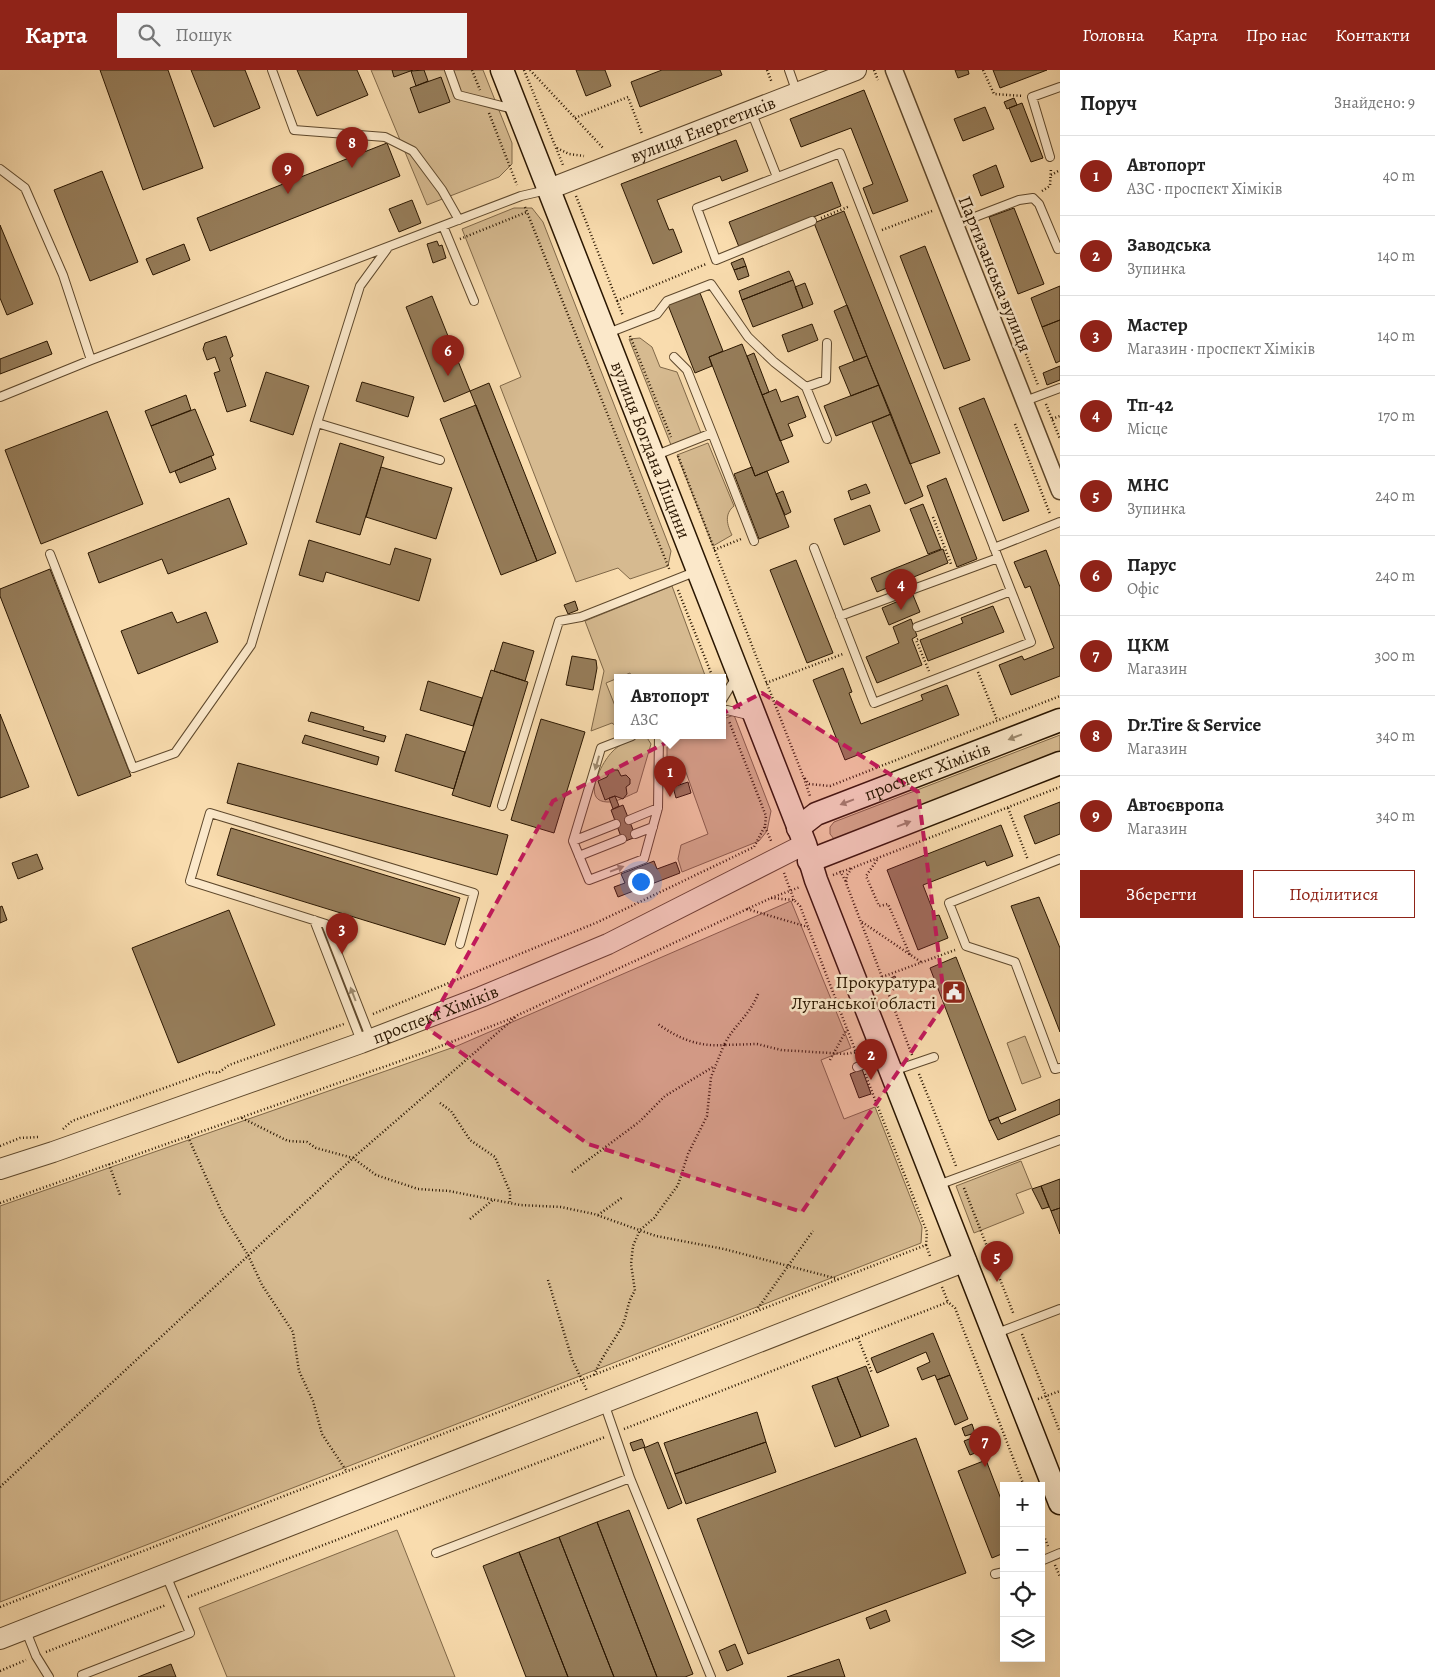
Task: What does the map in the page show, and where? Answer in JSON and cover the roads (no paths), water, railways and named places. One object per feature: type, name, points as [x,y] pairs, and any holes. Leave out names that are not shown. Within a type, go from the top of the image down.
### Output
[{"type":"main road","name":"вулиця Богдана Ліщини","points":[[502,70],[549,189],[616,330],[664,452],[699,571],[888,1064],[994,1334],[1055,1476],[1060,1504]]},
{"type":"main road","name":"проспект Хіміків","points":[[804,844],[816,814],[1060,720]]},
{"type":"main road","name":"проспект Хіміків","points":[[804,844],[1060,763]]},
{"type":"street","name":"вулиця Енергетиків","points":[[549,189],[856,70]]},
{"type":"street","name":"Партизанська вулиця","points":[[894,70],[953,225],[1060,491]]},
{"type":"street","name":"проспект Хіміків","points":[[0,1169],[47,1145],[366,1041],[481,997],[608,944],[804,844]]},
{"type":"street","name":"проспект Хіміків","points":[[0,1179],[47,1145]]},
{"type":"street","points":[[0,1639],[966,1261]]},
{"type":"lane","points":[[272,70],[294,130],[385,137],[414,151],[442,190],[459,220]]},
{"type":"lane","points":[[449,70],[458,95],[518,110]]},
{"type":"lane","points":[[789,70],[798,93]]},
{"type":"lane","points":[[1050,157],[1032,97],[1060,87]]},
{"type":"lane","points":[[751,111],[777,177]]},
{"type":"lane","points":[[812,221],[716,260],[697,208],[840,153],[1031,642],[874,703],[814,548]]},
{"type":"lane","points":[[0,169],[25,188],[64,275],[92,360]]},
{"type":"lane","points":[[0,398],[92,360],[388,249],[521,196],[549,189]]},
{"type":"lane","points":[[953,225],[1019,200],[1033,198],[1039,204],[1058,249],[1060,248]]},
{"type":"lane","points":[[443,226],[474,301]]},
{"type":"lane","points":[[50,554],[133,768],[175,753],[251,645],[360,286],[388,249]]},
{"type":"lane","points":[[616,330],[657,314],[667,301],[711,284],[748,337],[774,362],[806,387],[827,439]]},
{"type":"lane","points":[[806,387],[826,380],[827,343]]},
{"type":"lane","points":[[674,357],[687,370],[753,538]]},
{"type":"lane","points":[[1024,401],[1060,388]]},
{"type":"lane","points":[[318,423],[440,460]]},
{"type":"lane","points":[[664,452],[712,433]]},
{"type":"lane","points":[[994,548],[1057,523]]},
{"type":"lane","points":[[840,616],[998,558]]},
{"type":"lane","points":[[502,806],[559,621],[581,618],[699,571]]},
{"type":"lane","points":[[917,628],[1012,591]]},
{"type":"lane","points":[[726,694],[739,673]]},
{"type":"lane","points":[[726,711],[756,718]]},
{"type":"lane","points":[[624,739],[601,748],[573,841],[589,880],[644,858],[658,808],[660,739]]},
{"type":"lane","points":[[629,820],[658,808]]},
{"type":"lane","points":[[366,1041],[362,1017],[326,924],[190,881],[210,812],[474,893],[460,944]]},
{"type":"lane","points":[[573,841],[616,824]]},
{"type":"lane","points":[[635,834],[653,827]]},
{"type":"lane","points":[[579,856],[622,839]]},
{"type":"lane","points":[[1060,860],[949,903],[966,946],[1015,962],[1055,1069],[1060,1068]]},
{"type":"lane","points":[[314,920],[353,1021],[366,1041]]},
{"type":"lane","points":[[859,1066],[916,1064],[934,1057]]},
{"type":"lane","points":[[936,1186],[1060,1140]]},
{"type":"lane","points":[[994,1334],[1060,1309]]},
{"type":"lane","points":[[604,1403],[630,1478],[711,1677]]},
{"type":"lane","points":[[436,1553],[630,1478]]},
{"type":"lane","points":[[1045,1559],[1060,1553]]},
{"type":"lane","points":[[995,1574],[1000,1573]]},
{"type":"lane","points":[[82,1675],[190,1632],[165,1574]]},
{"type":"lane","points":[[26,1629],[36,1656],[48,1677]]},
{"type":"place","name":"Dr.Tire & Service","points":[[352,168]]},
{"type":"place","name":"Автоєвропа","points":[[288,194]]},
{"type":"place","name":"Парус","points":[[448,376]]},
{"type":"place","name":"Тп-42","points":[[901,610]]},
{"type":"place","name":"Автопорт","points":[[670,797]]},
{"type":"place","name":"Мастер","points":[[342,954]]},
{"type":"place","name":"Прокуратура Луганської області","points":[[954,992]]},
{"type":"place","name":"Заводська","points":[[871,1080]]},
{"type":"place","name":"МНС","points":[[997,1282]]},
{"type":"place","name":"ЦКМ","points":[[985,1467]]}]
